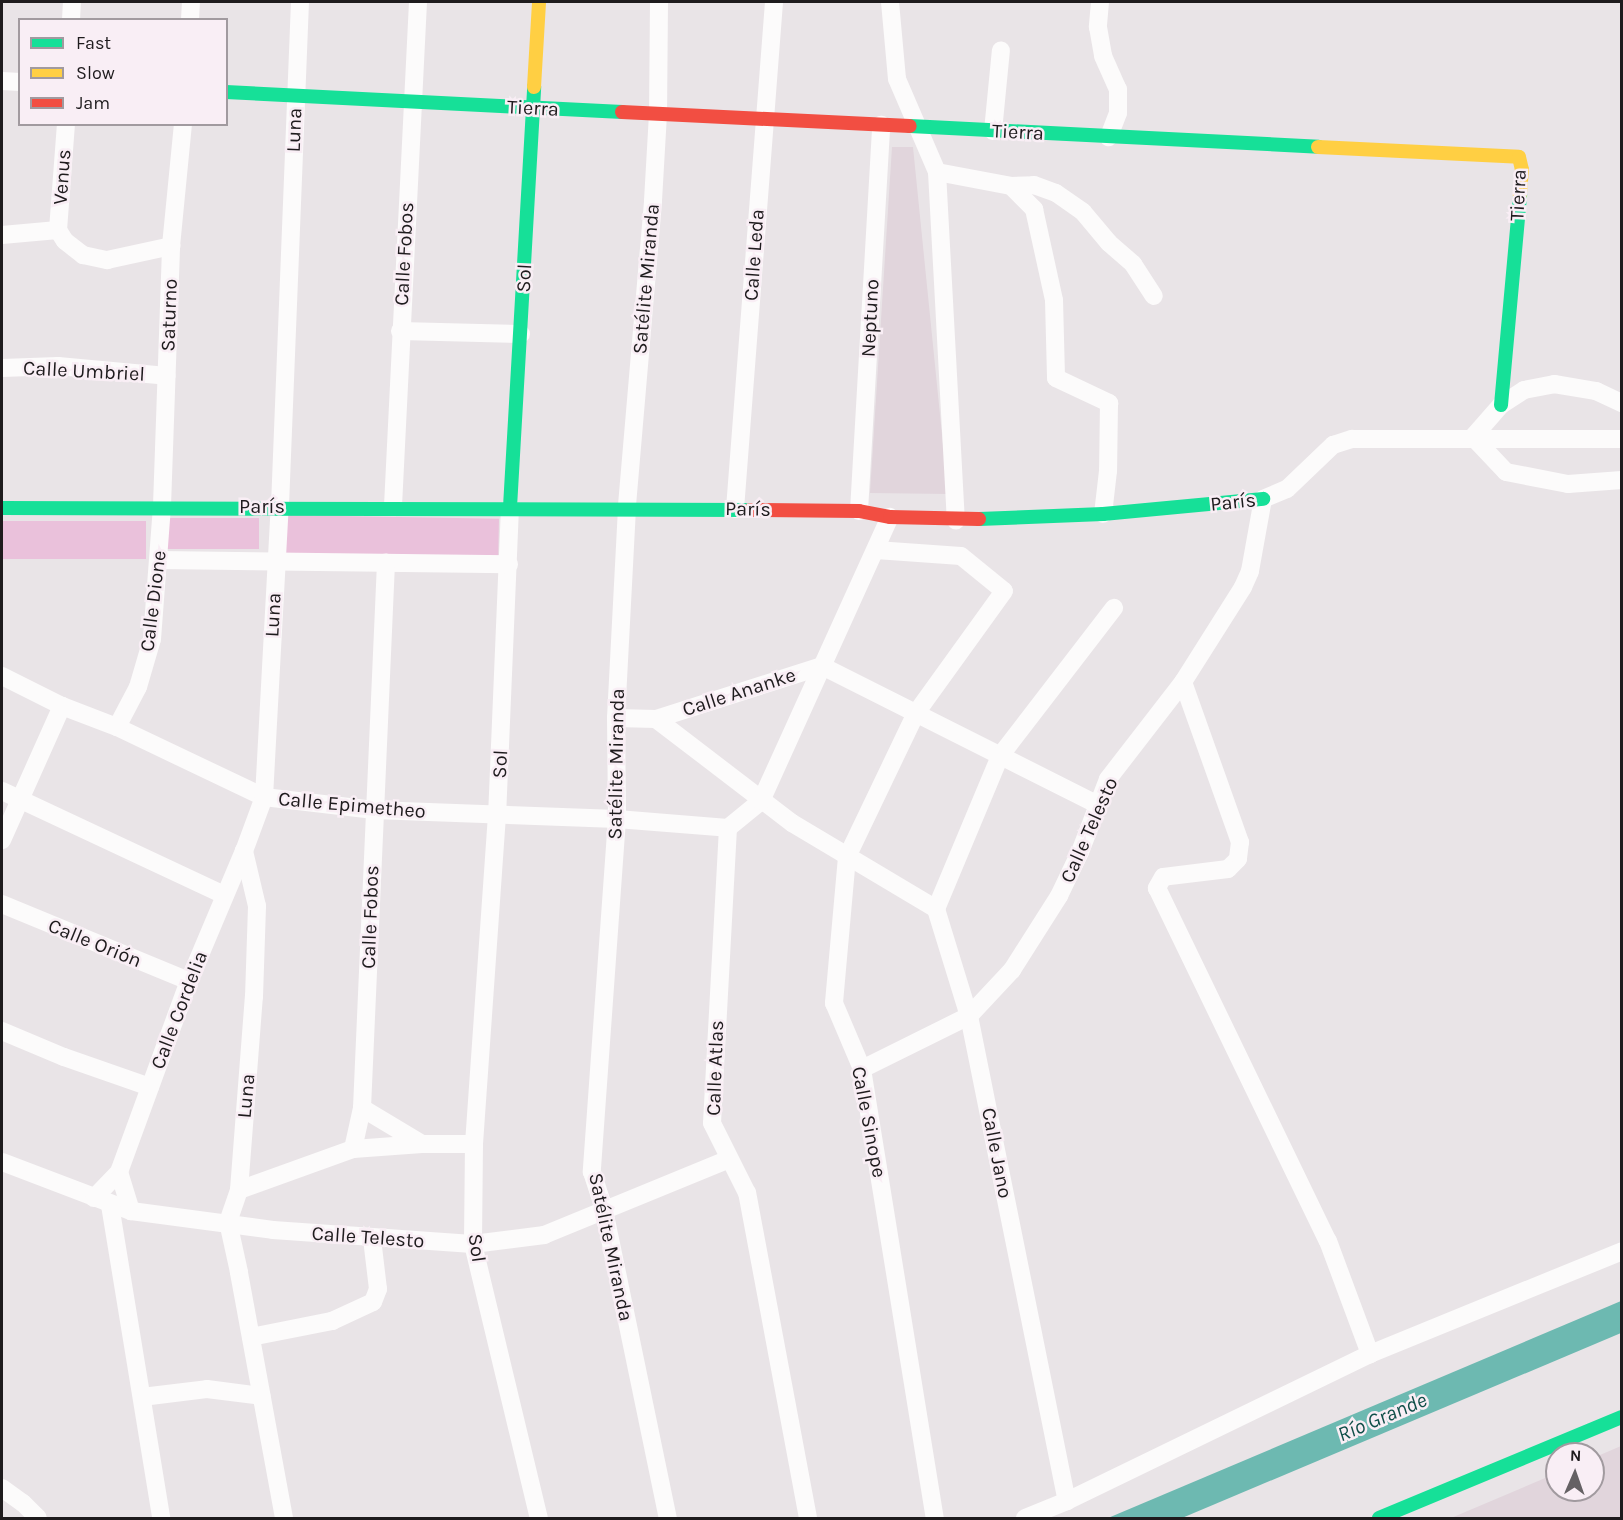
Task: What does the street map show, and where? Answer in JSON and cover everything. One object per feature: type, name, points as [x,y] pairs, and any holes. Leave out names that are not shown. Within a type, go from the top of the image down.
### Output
[{"type":"street","points":[[71,18],[72,2]]},
{"type":"street","points":[[190,18],[191,2]]},
{"type":"street","name":"Luna","points":[[228,1222],[239,1190],[254,997],[257,906],[244,851],[264,797],[280,506],[300,2]]},
{"type":"street","name":"Calle Fobos","points":[[393,506],[418,2]]},
{"type":"street","name":"Sol","points":[[539,2],[510,507],[497,815],[474,1144],[473,1244],[539,1518]]},
{"type":"street","name":"Satélite Miranda","points":[[659,2],[658,114],[653,202],[627,508],[616,718],[616,819],[592,1172],[604,1210],[668,1518]]},
{"type":"street","name":"Calle Leda","points":[[735,509],[774,2]]},
{"type":"street","points":[[890,2],[897,80],[920,127],[937,172],[956,520]]},
{"type":"street","points":[[1100,2],[1098,27],[1103,56],[1118,89],[1118,113],[1109,137]]},
{"type":"street","points":[[993,131],[1001,50]]},
{"type":"street","points":[[2,81],[18,82]]},
{"type":"street","name":"Tierra","points":[[230,88],[295,96],[1520,158],[1522,170],[1501,405]]},
{"type":"street","name":"Venus","points":[[58,230],[66,126]]},
{"type":"street","name":"Saturno","points":[[162,506],[171,246],[183,126]]},
{"type":"street","name":"Neptuno","points":[[859,511],[882,126]]},
{"type":"street","points":[[937,172],[1011,186],[1034,185],[1056,193],[1083,212],[1109,243],[1133,264],[1154,296]]},
{"type":"street","points":[[1011,186],[1034,209],[1054,300],[1056,378],[1109,403],[1108,471],[1103,514]]},
{"type":"street","points":[[2,235],[58,230],[65,241],[83,255],[107,260],[171,246]]},
{"type":"street","points":[[400,331],[521,334]]},
{"type":"street","name":"Calle Umbriel","points":[[2,368],[58,366],[167,376]]},
{"type":"street","points":[[1622,403],[1596,391],[1554,384],[1524,390],[1501,405],[1473,437],[1506,472],[1568,484],[1622,480]]},
{"type":"street","name":"París","points":[[2,508],[393,506],[735,509],[859,511],[890,517],[956,520],[1103,514],[1263,499],[1287,489],[1333,445],[1352,439],[1417,441],[1473,437],[1622,439]]},
{"type":"street","name":"Calle Telesto","points":[[862,1069],[969,1016],[1012,970],[1059,896],[1080,852],[1096,804],[1108,779],[1183,682],[1243,586],[1250,571],[1263,499]]},
{"type":"street","name":"Calle Dione","points":[[117,727],[138,687],[152,639],[162,506]]},
{"type":"street","points":[[728,828],[761,801],[890,517]]},
{"type":"street","name":"Calle Sinope","points":[[876,550],[962,556],[1004,591],[916,713],[847,857],[834,1003],[862,1069],[935,1518]]},
{"type":"street","points":[[159,560],[509,564]]},
{"type":"street","name":"Calle Fobos","points":[[353,1149],[362,1108],[386,563]]},
{"type":"street","points":[[656,719],[761,801],[847,857],[936,909],[1000,756],[1114,608]]},
{"type":"street","points":[[822,666],[1096,804]]},
{"type":"street","name":"Calle Ananke","points":[[616,718],[656,719],[822,666]]},
{"type":"street","name":"Calle Epimetheo","points":[[2,676],[63,706],[117,727],[264,797],[374,810],[616,819],[728,828]]},
{"type":"street","points":[[1183,682],[1240,842],[1238,859],[1228,869],[1163,877],[1157,888],[1328,1241],[1370,1354]]},
{"type":"street","points":[[2,840],[63,706]]},
{"type":"street","points":[[2,791],[224,895]]},
{"type":"street","name":"Calle Atlas","points":[[728,828],[712,1123],[747,1193],[808,1518]]},
{"type":"street","name":"Calle Cordelia","points":[[102,1202],[119,1172],[189,981],[244,851]]},
{"type":"street","name":"Calle Orión","points":[[2,904],[189,981]]},
{"type":"street","name":"Calle Jano","points":[[936,909],[969,1016],[1067,1501]]},
{"type":"street","points":[[2,1031],[64,1057],[150,1087]]},
{"type":"street","points":[[362,1108],[422,1144]]},
{"type":"street","points":[[239,1190],[353,1149],[422,1144],[474,1144]]},
{"type":"street","name":"Calle Telesto","points":[[2,1162],[102,1202],[131,1211],[228,1222],[273,1230],[372,1239],[473,1244],[544,1235],[729,1160]]},
{"type":"street","points":[[119,1172],[131,1211]]},
{"type":"street","points":[[102,1202],[142,1397],[161,1518]]},
{"type":"street","points":[[228,1222],[284,1518]]},
{"type":"street","points":[[251,1337],[332,1321],[373,1302],[378,1289],[372,1239]]},
{"type":"street","points":[[1025,1518],[1067,1501],[1370,1354],[1622,1251]]},
{"type":"street","points":[[142,1397],[207,1389],[262,1396]]},
{"type":"street","points":[[1379,1518],[1622,1417]]},
{"type":"street","points":[[2,1488],[23,1503],[38,1518]]},
{"type":"shaded area","points":[[892,147],[913,147],[948,494],[870,493]]},
{"type":"shaded area","points":[[284,515],[499,519],[498,559],[283,555]]},
{"type":"shaded area","points":[[166,518],[259,518],[259,549],[166,549]]},
{"type":"shaded area","points":[[2,521],[146,521],[146,559],[2,559]]},
{"type":"shaded area","points":[[1621,1446],[1621,1518],[1451,1518],[1545,1478],[1545,1502],[1605,1502],[1605,1453]]},
{"type":"water","name":"Río Grande","points":[[1621,1301],[1621,1333],[1182,1518],[1108,1518]]},
{"type":"traffic: fast","points":[[510,507],[534,87]]},
{"type":"traffic: fast","points":[[228,92],[622,112]]},
{"type":"traffic: fast","points":[[910,126],[1318,147]]},
{"type":"traffic: fast","points":[[1501,405],[1520,195]]},
{"type":"traffic: fast","points":[[979,519],[1103,514],[1263,499]]},
{"type":"traffic: fast","points":[[2,508],[750,510]]},
{"type":"traffic: fast","points":[[1379,1518],[1622,1417]]},
{"type":"traffic: slow","points":[[534,87],[539,2]]},
{"type":"traffic: slow","points":[[1318,147],[1519,157],[1522,170],[1520,195]]},
{"type":"traffic: jam","points":[[622,112],[910,126]]},
{"type":"traffic: jam","points":[[750,510],[859,511],[890,517],[979,519]]}]
